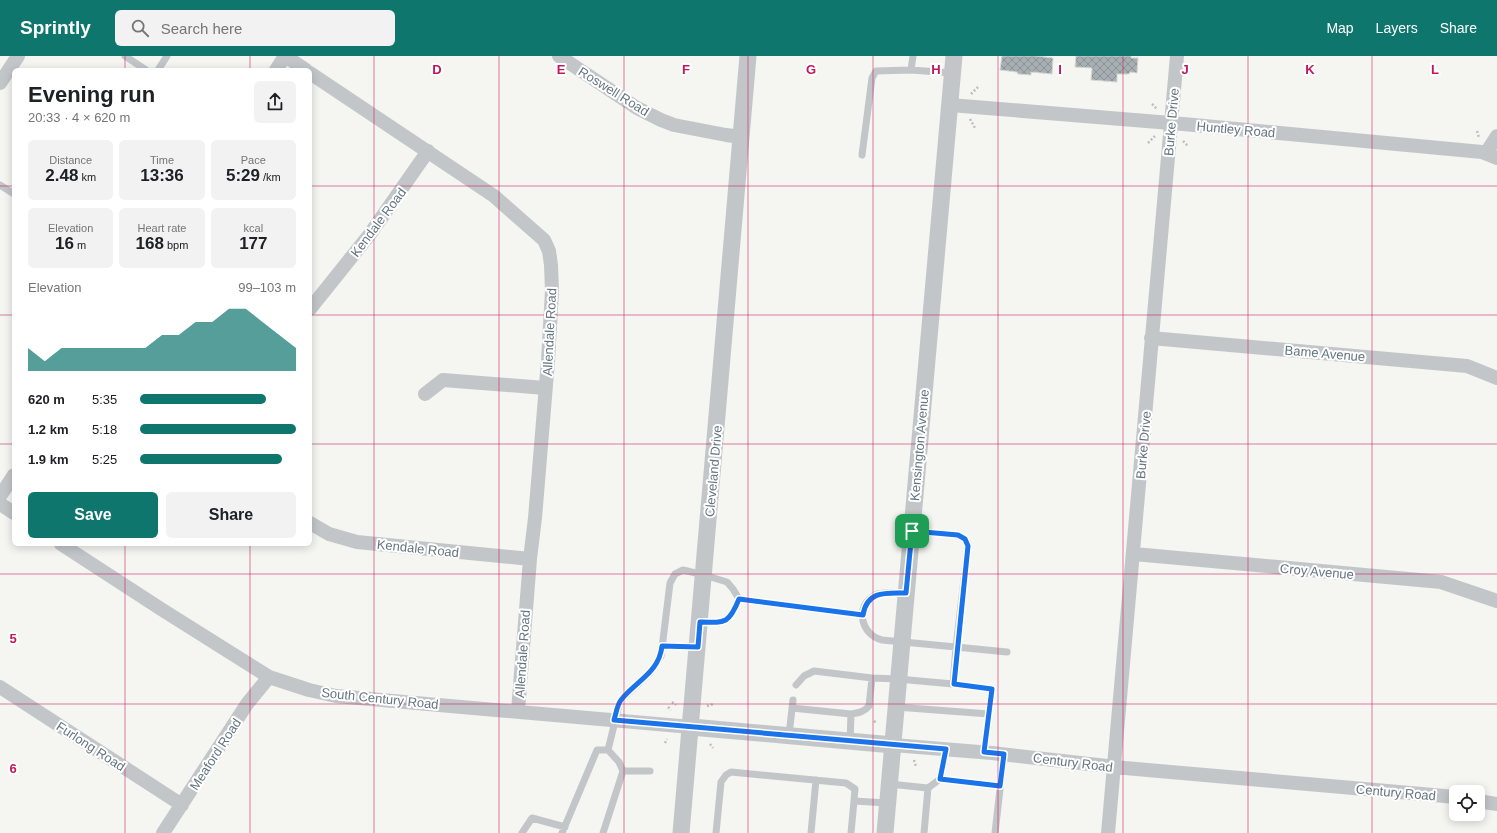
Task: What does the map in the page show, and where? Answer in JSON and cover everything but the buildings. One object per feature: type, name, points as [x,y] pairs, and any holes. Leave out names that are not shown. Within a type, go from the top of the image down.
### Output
[{"type":"street","points":[[0,83],[18,56]]},
{"type":"street","points":[[277,68],[285,56],[303,68]]},
{"type":"street","name":"Roswell Road","points":[[559,56],[637,108],[661,120],[674,125],[741,137]]},
{"type":"street","name":"Cleveland Drive","points":[[681,833],[748,56]]},
{"type":"street","name":"Kensington Avenue","points":[[885,833],[954,56]]},
{"type":"street","name":"Burke Drive","points":[[1108,833],[1134,554],[1176,56]]},
{"type":"street","name":"Allendale Road","points":[[312,74],[494,196],[544,240],[549,251],[552,291],[546,388],[518,711]]},
{"type":"street","name":"Huntley Road","points":[[950,105],[1171,122],[1491,155]]},
{"type":"street","points":[[1491,155],[1497,136]]},
{"type":"street","name":"Kendale Road","points":[[312,306],[370,234],[428,152]]},
{"type":"street","name":"Bame Avenue","points":[[1152,338],[1466,366],[1497,378]]},
{"type":"street","points":[[425,394],[443,380],[546,388]]},
{"type":"street","points":[[0,496],[12,478]]},
{"type":"street","points":[[0,504],[12,512]]},
{"type":"street","name":"Kendale Road","points":[[312,524],[329,534],[357,542],[530,559]]},
{"type":"street","name":"South Century Road","points":[[64,546],[161,609],[269,676],[309,690],[336,696],[691,727]]},
{"type":"street","name":"Croy Avenue","points":[[1134,554],[1441,582],[1497,601]]},
{"type":"street","name":"Meaford Road","points":[[163,833],[247,704],[269,676]]},
{"type":"street","name":"Furlong Road","points":[[0,687],[182,805]]},
{"type":"street","name":"Century Road","points":[[691,727],[984,752],[1115,767],[1449,796]]},
{"type":"street","points":[[1485,802],[1497,804]]},
{"type":"lane","points":[[125,56],[143,68]]},
{"type":"lane","points":[[159,68],[167,56]]},
{"type":"lane","points":[[911,70],[912,56]]},
{"type":"lane","points":[[862,155],[873,75],[876,71],[911,70],[952,73]]},
{"type":"lane","points":[[0,184],[12,193]]},
{"type":"lane","points":[[912,531],[958,535],[965,539],[968,546],[956,647],[954,684]]},
{"type":"lane","points":[[608,750],[620,700],[650,673],[661,656],[670,583],[675,574],[683,570],[727,582],[734,589],[739,599],[734,611],[720,623],[700,622]]},
{"type":"lane","points":[[906,593],[887,592],[875,595],[866,604],[863,615],[865,628],[872,636],[882,640],[1007,652]]},
{"type":"lane","points":[[739,599],[863,615]]},
{"type":"lane","points":[[662,646],[698,647]]},
{"type":"lane","points":[[796,685],[804,676],[814,671],[992,689],[984,752]]},
{"type":"lane","points":[[792,708],[851,714],[859,713],[867,709],[869,706],[872,678]]},
{"type":"lane","points":[[789,735],[793,700]]},
{"type":"lane","points":[[896,707],[989,714]]},
{"type":"lane","points":[[850,741],[851,714]]},
{"type":"lane","points":[[889,784],[928,788],[940,779],[946,749]]},
{"type":"lane","points":[[522,833],[532,818],[564,830],[596,750],[608,750],[619,762],[623,771],[603,833]]},
{"type":"lane","points":[[995,833],[1004,754]]},
{"type":"lane","points":[[623,771],[650,771]]},
{"type":"lane","points":[[716,833],[721,782],[726,775],[731,772],[846,783],[854,789],[852,833]]},
{"type":"lane","points":[[940,779],[1000,786]]},
{"type":"lane","points":[[811,833],[816,780]]},
{"type":"lane","points":[[924,833],[928,788]]},
{"type":"lane","points":[[854,801],[887,803]]},
{"type":"path","points":[[970,95],[978,87]]},
{"type":"path","points":[[1152,104],[1158,110]]},
{"type":"path","points":[[968,117],[975,128]]},
{"type":"path","points":[[1477,131],[1480,139]]},
{"type":"path","points":[[1148,143],[1155,136]]},
{"type":"path","points":[[1181,140],[1188,146]]},
{"type":"path","points":[[672,702],[676,705]]},
{"type":"path","points":[[704,707],[714,704]]},
{"type":"path","points":[[665,743],[667,739]]},
{"type":"path","points":[[710,744],[713,748]]},
{"type":"path","points":[[914,760],[916,767]]},
{"type":"route","points":[[912,531],[958,535],[965,539],[968,546],[956,647],[954,684],[992,689],[984,752],[1004,754],[1000,786],[940,779],[946,749],[614,720],[620,700],[650,673],[661,656],[662,646],[698,647],[700,622],[720,623],[727,619],[734,611],[739,599],[863,615],[866,604],[875,595],[887,592],[906,593],[912,531]]}]
